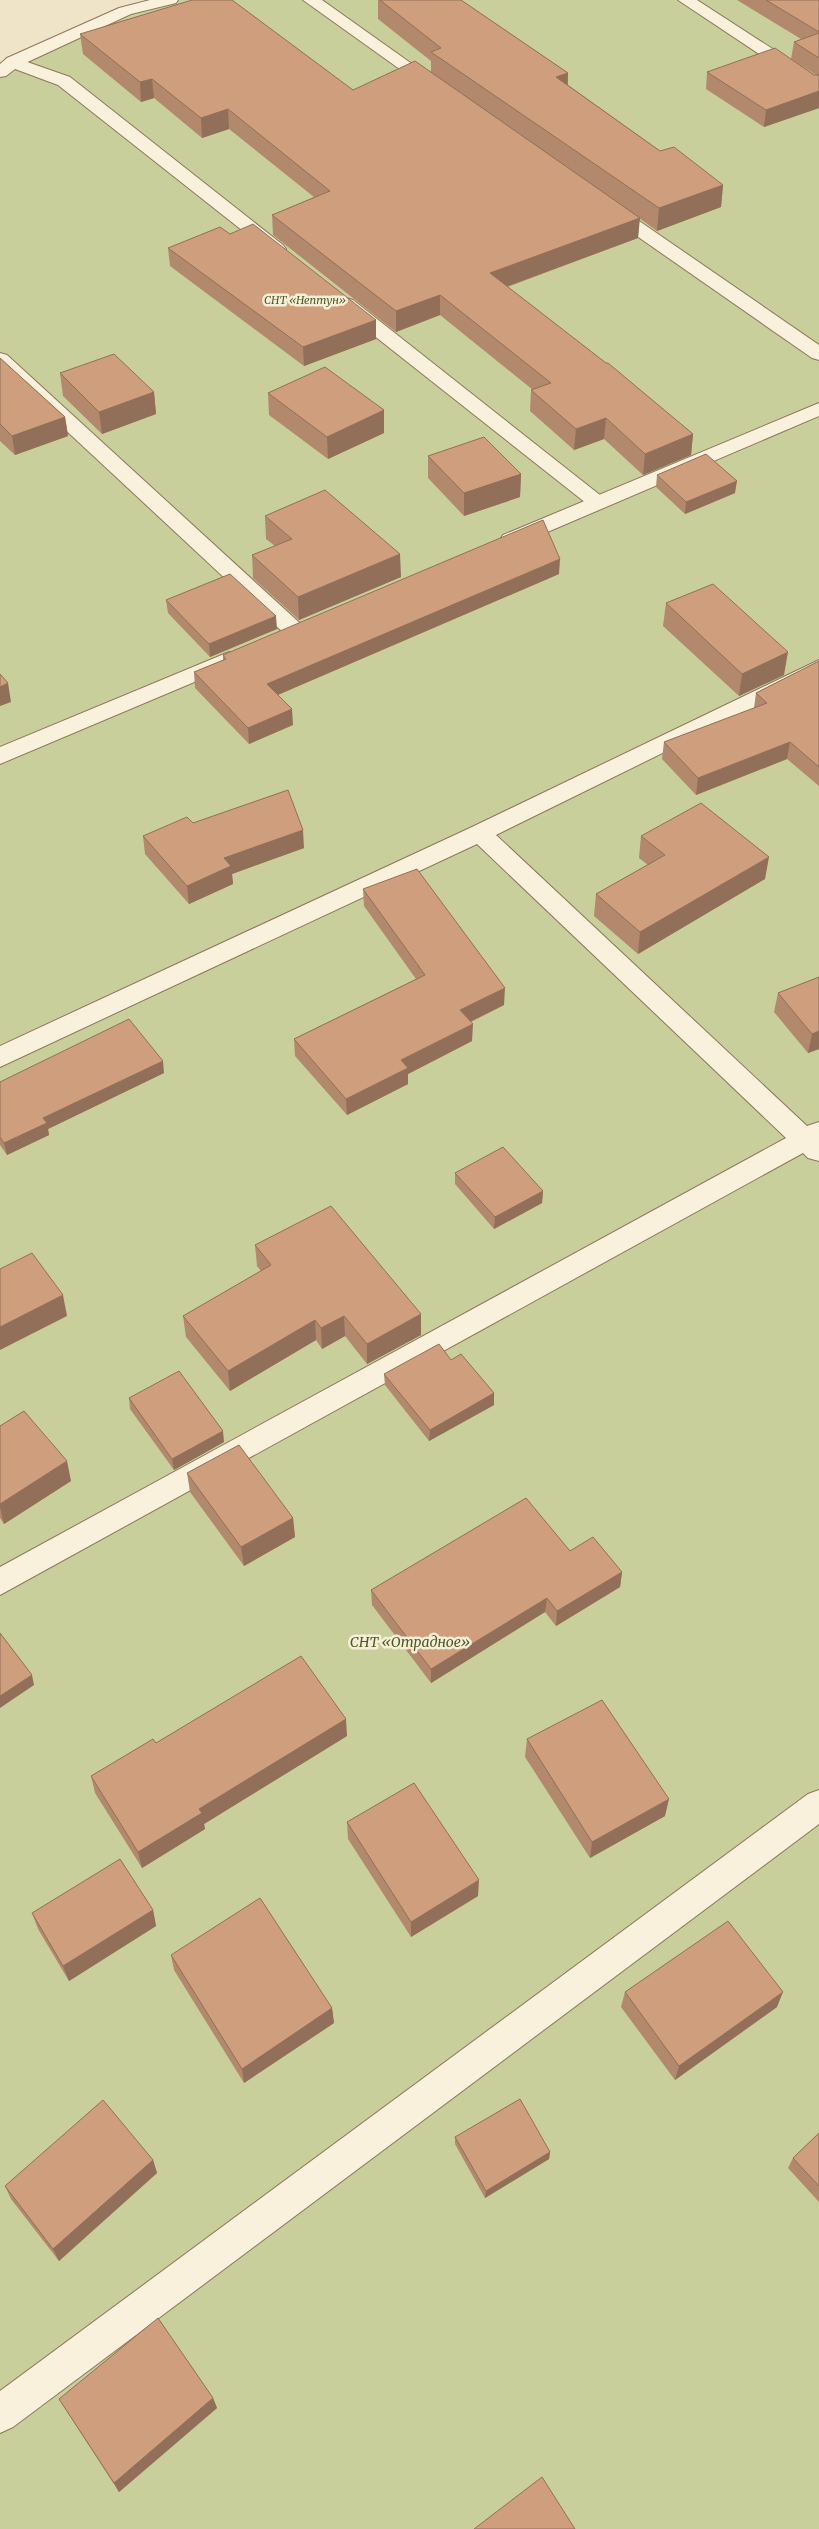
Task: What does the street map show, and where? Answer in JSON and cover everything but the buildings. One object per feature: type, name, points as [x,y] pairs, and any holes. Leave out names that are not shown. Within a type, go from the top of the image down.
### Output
[{"type":"street","points":[[7,67],[125,11],[170,0]]},
{"type":"street","points":[[311,0],[450,97]]},
{"type":"street","points":[[686,0],[819,86]]},
{"type":"street","points":[[7,67],[64,81],[288,258]]},
{"type":"street","points":[[590,194],[819,354]]},
{"type":"street","points":[[334,295],[598,503]]},
{"type":"street","points":[[0,359],[295,631]]},
{"type":"street","points":[[488,549],[819,409]]},
{"type":"street","points":[[0,756],[248,650]]},
{"type":"street","points":[[0,1057],[480,833],[819,667]]},
{"type":"street","points":[[0,1582],[814,1142],[480,833]]},
{"type":"street","points":[[0,2414],[819,1805]]},
{"type":"green space","name":"СНТ «Отрадное»","points":[[170,0],[819,0],[819,2529],[0,2529],[0,72],[125,11]]},
{"type":"park label","name":"СНТ «Нептун»","points":[[305,300]]}]
